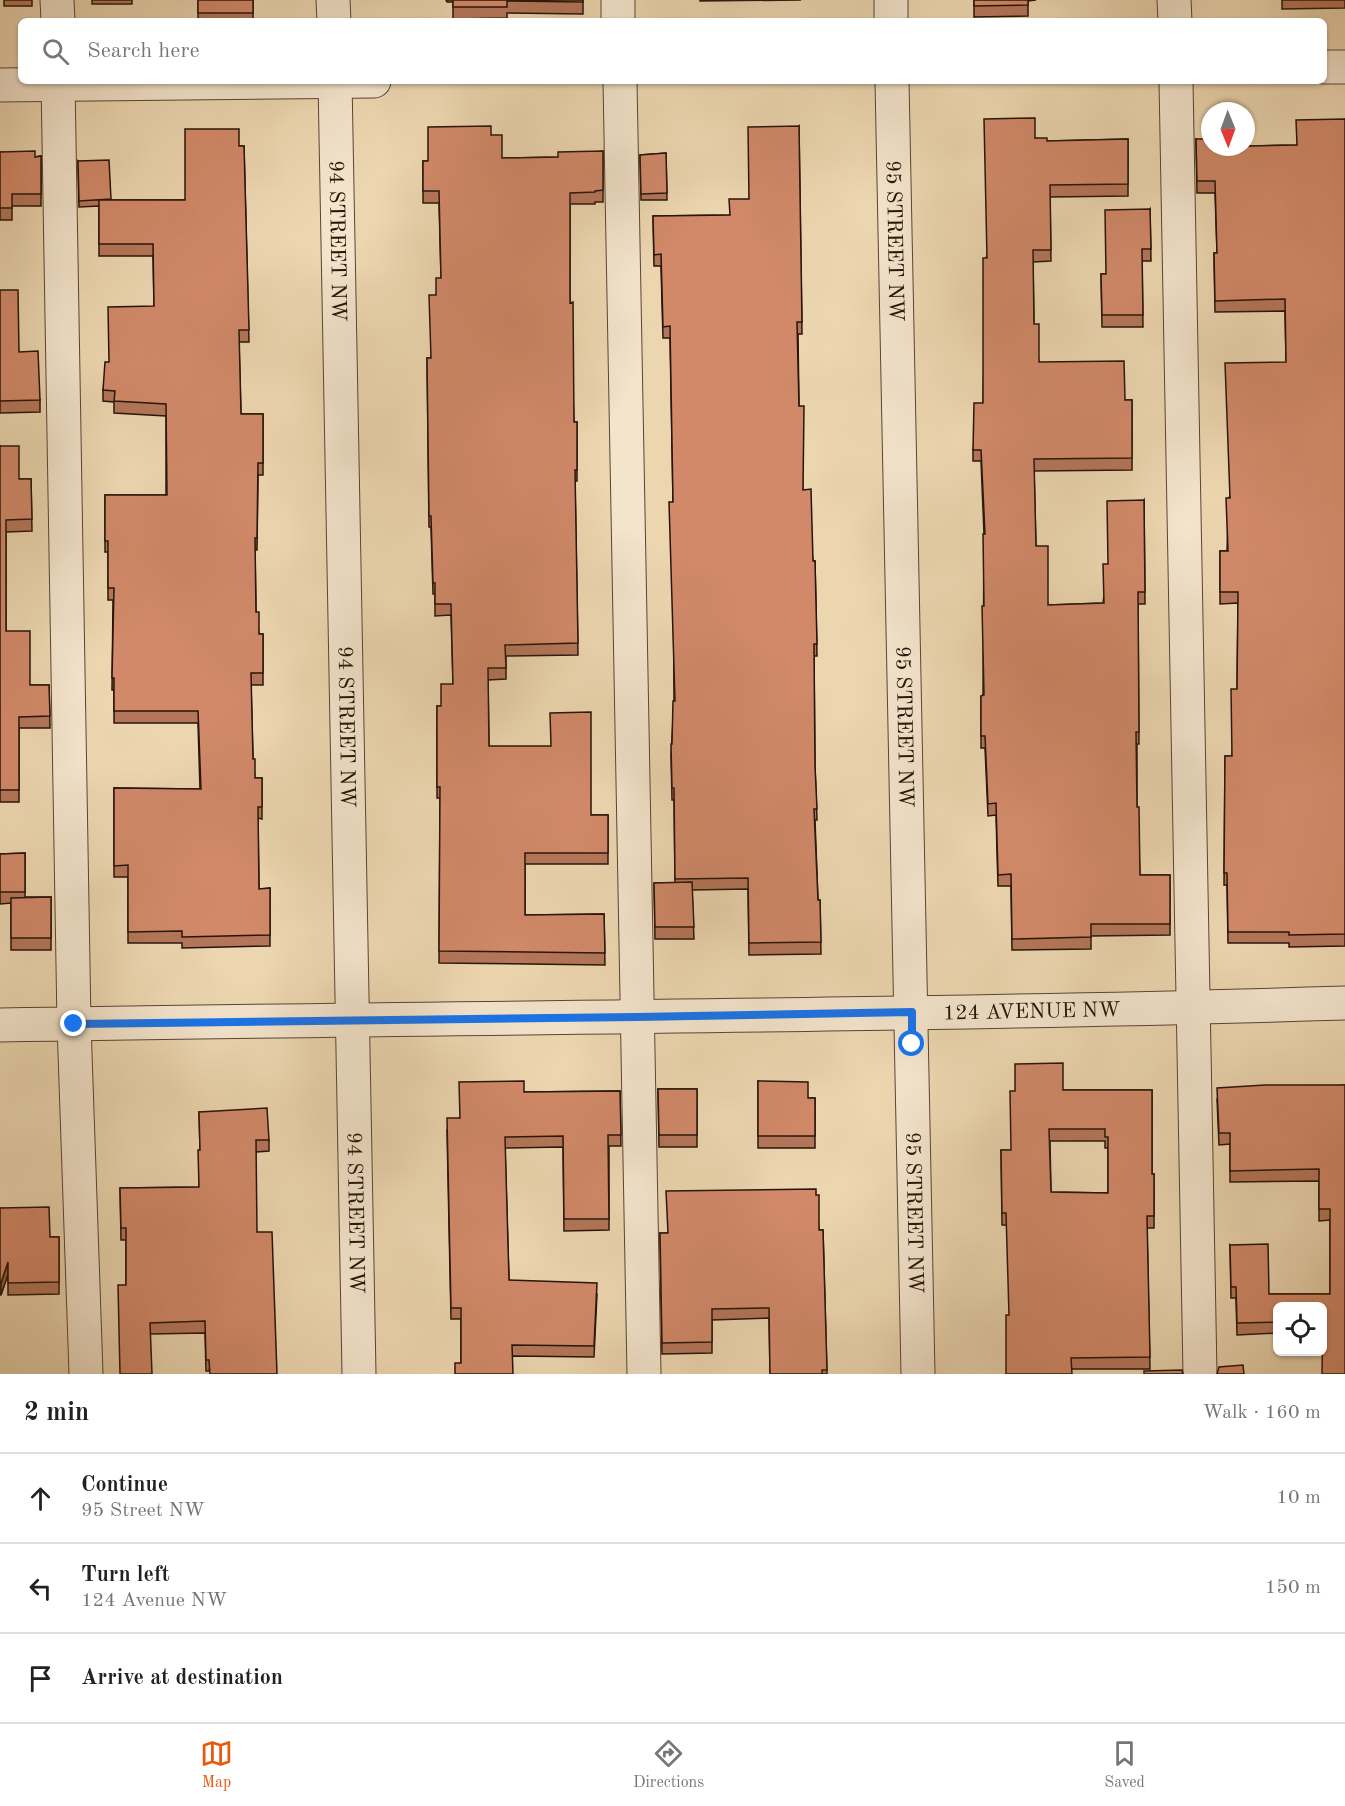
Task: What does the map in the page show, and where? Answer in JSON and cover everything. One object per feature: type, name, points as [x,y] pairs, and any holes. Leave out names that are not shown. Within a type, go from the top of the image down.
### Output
[{"type":"street","points":[[57,0],[58,18]]},
{"type":"street","points":[[333,0],[334,18]]},
{"type":"street","points":[[618,0],[618,18]]},
{"type":"street","points":[[891,0],[891,18]]},
{"type":"street","points":[[1174,0],[1175,18]]},
{"type":"street","points":[[1327,67],[1345,67]]},
{"type":"street","points":[[0,85],[29,84]]},
{"type":"street","points":[[58,84],[74,1024],[86,1374]]},
{"type":"street","name":"94 STREET NW","points":[[335,84],[359,1374]]},
{"type":"street","points":[[620,84],[644,1374]]},
{"type":"street","name":"95 STREET NW","points":[[892,84],[918,1374]]},
{"type":"street","points":[[1176,84],[1200,1374]]},
{"type":"street","name":"124 AVENUE NW","points":[[0,1025],[1194,1008],[1345,1003]]},
{"type":"building","points":[[198,0],[253,0],[253,13],[198,13]]},
{"type":"building","points":[[453,0],[583,0],[583,2],[507,1],[507,7],[453,7]]},
{"type":"building","points":[[974,0],[1028,0],[1028,5],[974,6]]},
{"type":"building","points":[[1035,118],[1035,138],[1047,138],[1047,141],[1128,139],[1128,184],[1050,185],[1051,250],[1033,250],[1034,324],[1039,324],[1039,362],[1124,361],[1125,400],[1132,400],[1132,458],[1034,459],[1036,546],[1048,546],[1048,605],[1104,603],[1103,564],[1108,564],[1107,501],[1144,500],[1145,592],[1138,592],[1139,732],[1136,732],[1140,875],[1170,875],[1170,924],[1091,924],[1091,937],[1012,939],[1011,874],[998,875],[996,803],[988,804],[985,736],[981,736],[981,696],[984,695],[982,606],[984,606],[983,534],[985,534],[981,450],[973,450],[974,403],[983,403],[983,258],[987,258],[984,119]]},
{"type":"building","points":[[1345,119],[1345,934],[1289,935],[1289,932],[1228,932],[1227,873],[1224,873],[1225,756],[1232,756],[1231,689],[1237,689],[1238,592],[1220,592],[1220,551],[1228,551],[1226,498],[1230,498],[1225,363],[1286,362],[1285,299],[1215,301],[1214,253],[1217,253],[1215,181],[1197,181],[1196,139],[1201,139],[1201,156],[1255,156],[1255,146],[1297,145],[1296,120]]},
{"type":"building","points":[[491,126],[491,135],[502,135],[502,158],[558,157],[558,152],[603,151],[603,190],[570,193],[570,303],[573,302],[574,422],[577,422],[577,470],[575,470],[578,643],[505,645],[506,668],[488,668],[489,746],[551,746],[550,713],[591,712],[591,815],[608,815],[608,853],[525,853],[525,915],[604,914],[605,953],[439,951],[440,787],[437,787],[437,706],[441,706],[441,684],[453,684],[451,604],[435,604],[431,516],[429,516],[427,358],[431,358],[429,295],[436,295],[436,278],[441,278],[439,191],[423,191],[423,161],[428,161],[428,127]]},
{"type":"building","points":[[799,126],[802,322],[797,322],[799,406],[804,406],[803,490],[811,489],[813,561],[815,561],[817,809],[814,809],[821,942],[749,943],[748,878],[675,879],[671,744],[673,701],[675,701],[669,502],[673,502],[670,326],[663,327],[661,254],[654,255],[653,216],[730,215],[729,199],[749,199],[748,127]]},
{"type":"building","points":[[185,129],[239,129],[239,146],[244,146],[249,330],[239,330],[241,414],[263,414],[263,463],[258,463],[257,538],[255,538],[256,612],[259,612],[259,634],[263,634],[263,673],[251,673],[253,759],[255,759],[255,778],[262,778],[262,807],[258,807],[259,889],[270,888],[270,935],[182,937],[182,931],[128,932],[128,865],[114,866],[114,788],[201,789],[198,711],[114,711],[114,678],[112,678],[114,588],[108,588],[108,541],[105,541],[105,495],[167,495],[166,404],[114,401],[115,391],[103,390],[105,362],[109,362],[108,307],[154,306],[153,244],[99,244],[99,200],[185,200]]},
{"type":"building","points":[[35,151],[35,157],[41,156],[41,194],[12,194],[12,208],[0,208],[0,152]]},
{"type":"building","points":[[666,153],[667,193],[641,194],[640,155]]},
{"type":"building","points":[[109,160],[111,199],[79,201],[78,161]]},
{"type":"building","points":[[1150,209],[1151,249],[1142,249],[1143,315],[1102,315],[1101,274],[1106,274],[1105,210]]},
{"type":"building","points":[[0,290],[18,290],[19,352],[38,351],[40,400],[0,401]]},
{"type":"building","points":[[0,446],[19,446],[19,479],[31,479],[32,519],[6,520],[6,631],[30,631],[30,685],[49,685],[50,716],[19,717],[19,790],[0,790]]},
{"type":"building","points":[[25,853],[25,892],[0,892],[0,854]]},
{"type":"building","points":[[692,882],[694,927],[655,927],[654,883]]},
{"type":"building","points":[[51,897],[51,938],[11,938],[11,898]]},
{"type":"building","points":[[1063,1063],[1063,1090],[1152,1090],[1154,1216],[1147,1216],[1150,1357],[1071,1358],[1072,1374],[1006,1374],[1006,1315],[1009,1315],[1006,1213],[1002,1213],[1001,1150],[1011,1150],[1010,1091],[1015,1091],[1015,1064]],"holes":[[[1049,1129],[1105,1129],[1105,1137],[1108,1137],[1108,1193],[1051,1192]]]},
{"type":"building","points":[[524,1081],[524,1092],[620,1091],[621,1135],[608,1135],[609,1219],[564,1219],[563,1136],[505,1137],[509,1280],[597,1283],[594,1346],[512,1345],[513,1374],[455,1374],[455,1363],[461,1363],[461,1308],[451,1308],[447,1118],[460,1118],[459,1082]]},
{"type":"building","points":[[758,1081],[808,1082],[808,1098],[815,1098],[815,1136],[758,1136]]},
{"type":"building","points":[[1265,1085],[1345,1085],[1345,1374],[1322,1374],[1322,1356],[1327,1356],[1327,1302],[1273,1302],[1273,1322],[1237,1323],[1236,1287],[1231,1287],[1230,1245],[1268,1244],[1269,1294],[1330,1294],[1330,1209],[1319,1209],[1319,1169],[1230,1171],[1230,1133],[1219,1133],[1217,1088]]},
{"type":"building","points":[[658,1089],[697,1089],[697,1135],[659,1135]]},
{"type":"building","points":[[267,1108],[269,1140],[256,1140],[257,1232],[272,1232],[277,1374],[210,1374],[209,1360],[206,1360],[205,1321],[150,1323],[152,1374],[120,1374],[118,1285],[126,1285],[126,1228],[121,1228],[120,1188],[199,1187],[199,1112]]},
{"type":"building","points":[[816,1189],[816,1195],[819,1195],[819,1230],[823,1230],[827,1370],[822,1370],[822,1374],[770,1374],[769,1308],[712,1309],[712,1342],[662,1343],[660,1233],[668,1233],[666,1191]]},
{"type":"building","points":[[49,1207],[50,1237],[59,1237],[59,1282],[8,1283],[8,1262],[0,1283],[0,1208]]},
{"type":"building","points":[[1243,1365],[1244,1374],[1217,1374],[1219,1367]]},
{"type":"building","points":[[1182,1370],[1183,1374],[1144,1374],[1144,1371]]},
{"type":"route","points":[[74,1024],[912,1012],[912,1044]]}]
